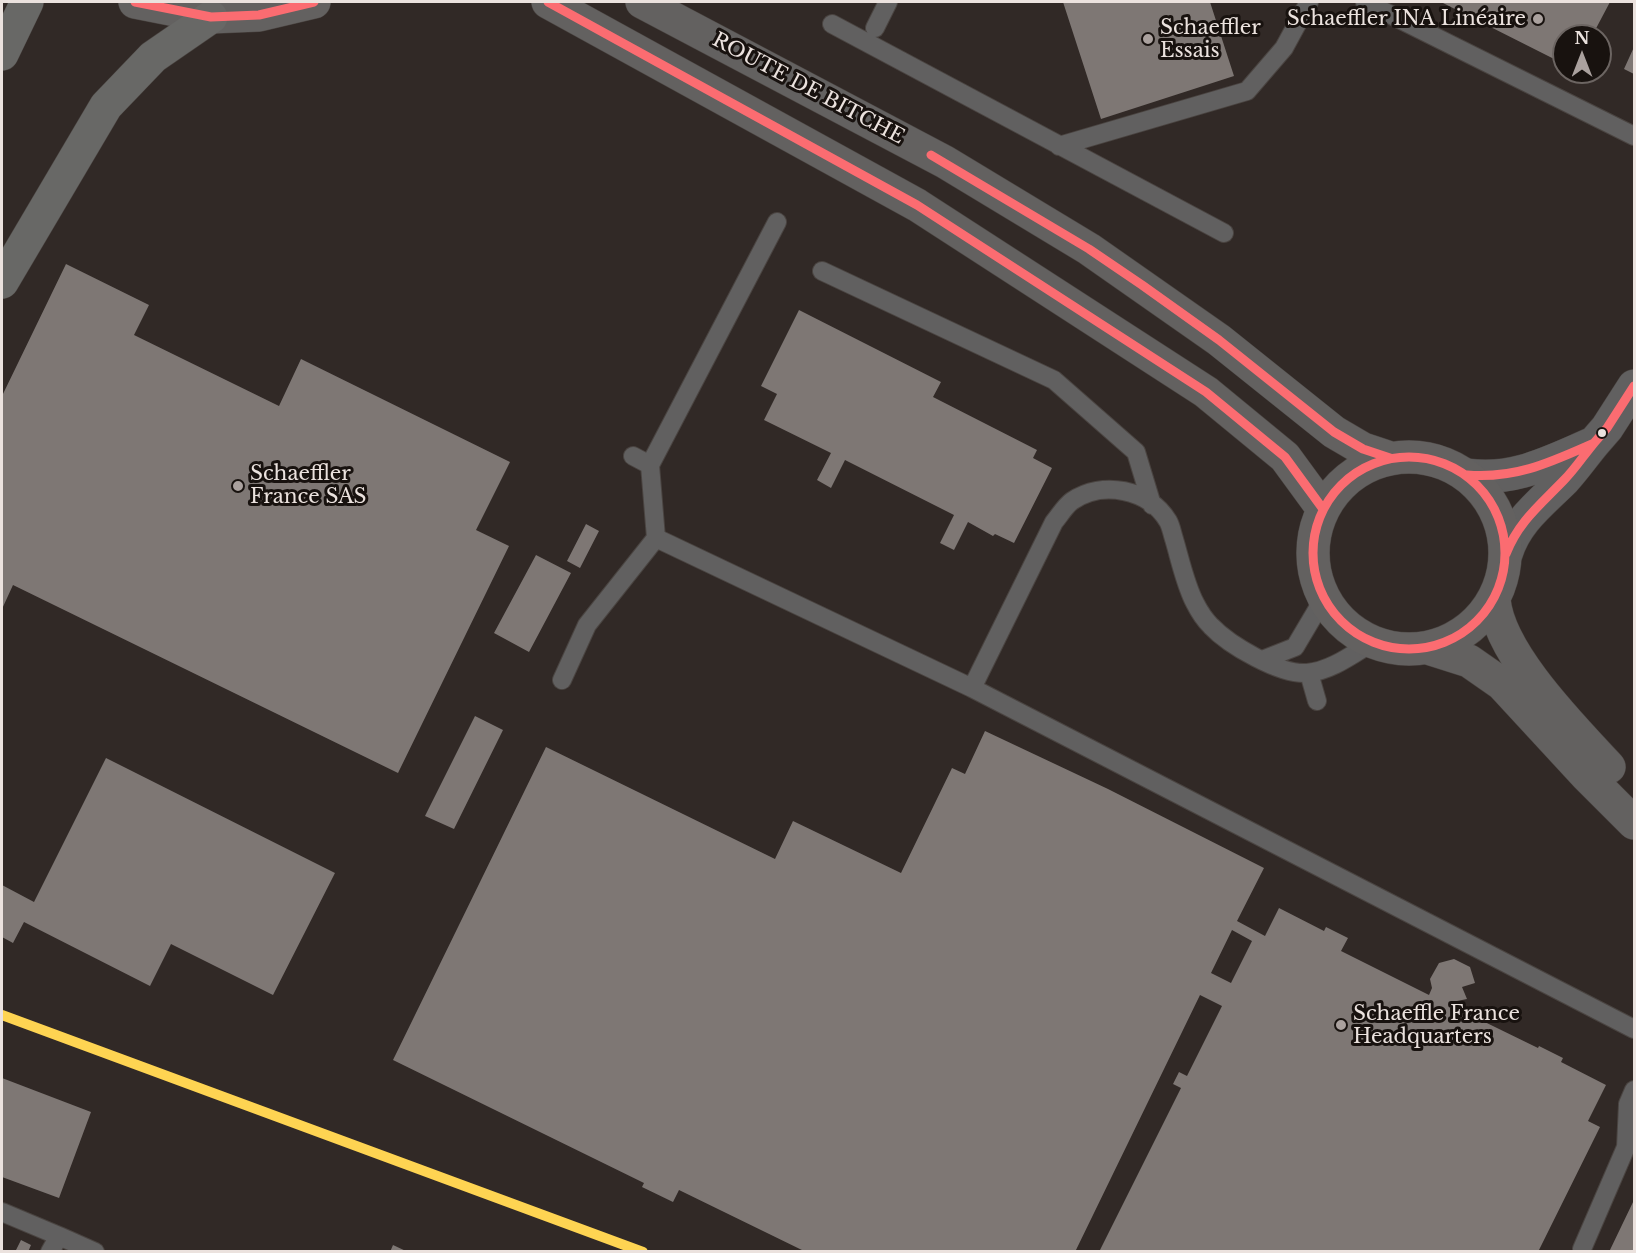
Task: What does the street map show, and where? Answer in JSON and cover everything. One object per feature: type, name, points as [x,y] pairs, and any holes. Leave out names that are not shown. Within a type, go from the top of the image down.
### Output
[{"type":"highway","points":[[2,54],[27,2]]},
{"type":"highway","points":[[2,282],[106,106],[153,57],[211,16]]},
{"type":"main road","points":[[135,2],[211,16],[259,15],[314,2]]},
{"type":"main road","points":[[548,2],[916,205],[1206,392],[1285,458],[1323,509]]},
{"type":"main road","name":"ROUTE DE BITCHE","points":[[642,2],[945,162],[1069,237],[1219,340],[1334,432],[1363,449],[1390,458]]},
{"type":"main road","points":[[1428,648],[1466,631],[1482,616],[1494,599],[1502,580],[1506,554],[1501,520],[1481,488],[1467,475],[1450,465],[1410,456],[1390,458],[1369,465],[1351,476],[1335,491],[1323,509],[1317,523],[1313,554],[1316,576],[1324,598],[1344,624],[1373,642],[1391,648],[1428,648],[1469,661],[1502,684],[1586,775],[1635,823]]},
{"type":"main road","points":[[1494,599],[1495,613],[1502,629],[1527,673],[1635,794]]},
{"type":"street","points":[[1506,554],[1511,538],[1523,521],[1564,479],[1607,428],[1635,386]]},
{"type":"street","points":[[1467,475],[1498,477],[1513,474],[1594,443]]},
{"type":"lane","points":[[875,28],[888,2]]},
{"type":"lane","points":[[1059,146],[1246,91],[1284,48],[1309,2]]},
{"type":"lane","points":[[1365,2],[1635,136]]},
{"type":"lane","points":[[832,24],[1224,233]]},
{"type":"lane","points":[[562,680],[587,625],[656,538],[650,465],[777,222]]},
{"type":"lane","points":[[822,271],[1054,380],[1136,452],[1152,504]]},
{"type":"lane","points":[[633,456],[650,465]]},
{"type":"lane","points":[[972,688],[1054,522],[1071,502],[1091,491],[1114,488],[1152,504],[1168,521],[1194,602],[1204,617],[1223,636],[1262,660],[1295,672],[1309,673],[1333,665],[1373,642]]},
{"type":"lane","points":[[656,538],[972,688],[1635,1029]]},
{"type":"lane","points":[[1262,660],[1295,647],[1324,598]]},
{"type":"lane","points":[[1309,673],[1317,701]]},
{"type":"lane","points":[[1582,1249],[1626,1147],[1628,1104],[1635,1090]]},
{"type":"lane","points":[[2,1212],[54,1244],[95,1251]]},
{"type":"building","name":"Schaeffler Essais","points":[[1063,2],[1210,2],[1234,76],[1101,119]]},
{"type":"building","name":"Schaeffler INA Linéaire","points":[[1441,2],[1610,2],[1598,24],[1552,24],[1552,58]]},
{"type":"building","points":[[1634,47],[1634,74],[1624,69]]},
{"type":"building","name":"Schaeffler France SAS","points":[[66,264],[149,305],[134,335],[279,406],[301,359],[510,462],[476,530],[509,546],[398,773],[13,585],[2,609],[2,396]]},
{"type":"building","points":[[799,310],[941,382],[933,397],[1037,450],[1033,458],[1052,468],[1014,543],[995,534],[993,536],[968,522],[954,550],[940,543],[954,515],[845,460],[831,488],[817,480],[831,453],[764,420],[777,394],[761,386]]},
{"type":"building","points":[[586,524],[599,531],[580,568],[567,561]]},
{"type":"building","points":[[536,555],[571,573],[529,652],[494,633]]},
{"type":"building","points":[[475,716],[503,730],[454,829],[425,816]]},
{"type":"building","points":[[985,731],[1108,789],[1264,868],[1237,921],[1265,936],[1279,908],[1324,931],[1326,927],[1348,938],[1341,951],[1429,995],[1432,988],[1430,979],[1439,963],[1454,959],[1470,967],[1475,983],[1462,987],[1467,999],[1457,1001],[1454,1007],[1563,1058],[1561,1062],[1606,1085],[1588,1121],[1600,1127],[1538,1252],[1099,1252],[1181,1088],[1173,1084],[1179,1072],[1187,1076],[1222,1006],[1200,995],[1075,1252],[806,1252],[679,1190],[673,1202],[642,1187],[644,1183],[393,1060],[546,747],[775,859],[793,821],[901,873],[952,768],[965,774]],"holes":[[[1232,930],[1252,941],[1231,983],[1211,973]]]},
{"type":"building","points":[[106,758],[335,873],[273,995],[171,944],[150,986],[24,922],[13,943],[2,937],[2,885],[34,902]]},
{"type":"building","points":[[2,1078],[91,1112],[59,1198],[2,1177]]},
{"type":"building","points":[[1634,1200],[1634,1252],[1609,1252]]},
{"type":"building","points":[[21,1240],[31,1245],[28,1252],[15,1252]]},
{"type":"building","points":[[393,1245],[408,1252],[390,1252]]},
{"type":"transit line","points":[[135,2],[211,17],[259,15],[314,2]]},
{"type":"transit line","points":[[548,2],[917,205],[1206,392],[1285,457],[1323,509]]},
{"type":"transit line","points":[[931,155],[1089,249],[1142,285],[1219,340],[1334,432],[1363,449],[1390,458]]},
{"type":"transit line","points":[[1594,443],[1607,428],[1634,386]]},
{"type":"transit line","points":[[1467,475],[1485,476],[1533,468],[1594,443],[1568,476],[1524,523],[1506,554]]},
{"type":"transit line","points":[[1400,457],[1418,457],[1446,464],[1477,485],[1498,516],[1505,553],[1498,590],[1477,621],[1446,642],[1418,649],[1400,649],[1364,638],[1335,614],[1324,598],[1317,581],[1313,562],[1313,544],[1324,508],[1348,479],[1364,468],[1381,461],[1400,457]]},
{"type":"transit line","points":[[2,1015],[643,1252]]},
{"type":"place","name":"Schaeffler INA Linéaire","points":[[1538,19]]},
{"type":"place","name":"Schaeffler Essais","points":[[1148,39]]},
{"type":"place","name":"Schaeffler France SAS","points":[[238,486]]},
{"type":"place","name":"Schaeffle France Headquarters","points":[[1341,1025]]}]
